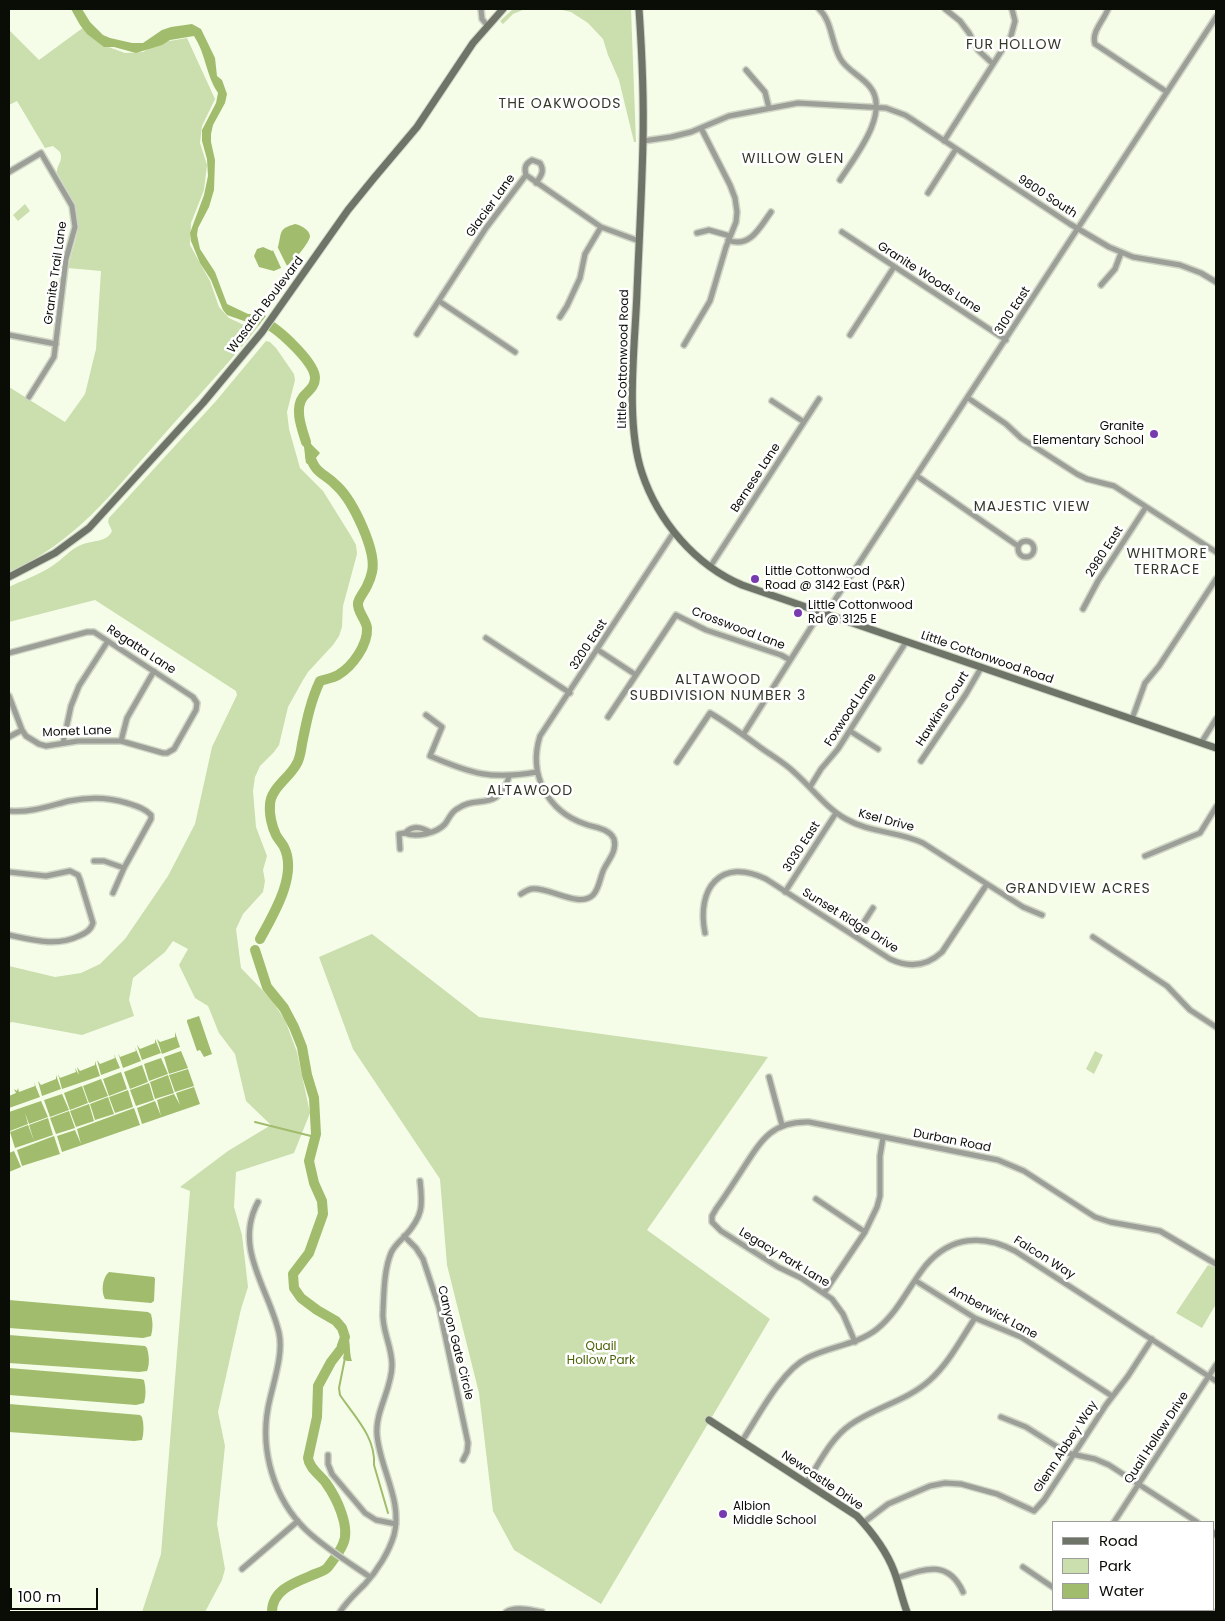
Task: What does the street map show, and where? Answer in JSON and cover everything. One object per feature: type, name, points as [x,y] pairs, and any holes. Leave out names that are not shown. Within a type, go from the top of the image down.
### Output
[{"type":"main road","name":"Wasatch Boulevard","points":[[9,577],[55,553],[89,528],[208,397],[262,332],[362,192],[422,122],[473,43],[503,9]]},
{"type":"main road","name":"Little Cottonwood Road","points":[[639,9],[643,82],[643,141],[633,424],[636,448],[649,493],[674,532],[710,567],[742,585],[1216,748]]},
{"type":"main road","name":"Newcastle Drive","points":[[709,1420],[848,1510],[863,1523],[883,1549],[897,1578],[907,1612]]},
{"type":"street","points":[[481,9],[482,18],[487,25]]},
{"type":"street","points":[[819,9],[824,14],[840,59],[873,90],[877,107],[868,136],[840,180]]},
{"type":"street","points":[[945,9],[960,21],[978,50],[993,64]]},
{"type":"street","points":[[944,141],[1014,28],[1015,21],[1012,9]]},
{"type":"street","points":[[1108,9],[1093,38],[1095,44],[1168,92]]},
{"type":"street","name":"3100 East","points":[[743,734],[790,660],[917,476],[1216,17]]},
{"type":"street","points":[[746,70],[765,92],[770,108]]},
{"type":"street","name":"9800 South","points":[[643,141],[671,137],[701,128],[729,116],[798,103],[877,107],[890,110],[905,115],[1121,254],[1180,265],[1201,273],[1216,282]]},
{"type":"street","points":[[684,345],[710,301],[729,238],[736,222],[737,212],[735,198],[730,185],[701,128]]},
{"type":"street","points":[[928,193],[956,149]]},
{"type":"street","name":"Granite Trail Lane","points":[[9,172],[41,153],[69,200],[75,222],[74,233],[66,258],[54,357],[29,397]]},
{"type":"street","points":[[526,175],[525,166],[528,163],[532,160],[540,163],[543,167],[536,183]]},
{"type":"street","name":"Glacier Lane","points":[[417,334],[486,228],[526,175],[601,227],[638,241]]},
{"type":"street","points":[[696,232],[709,230],[741,243],[746,242],[771,212]]},
{"type":"street","points":[[560,317],[580,278],[585,254],[601,227]]},
{"type":"street","name":"Granite Woods Lane","points":[[842,232],[1006,340]]},
{"type":"street","points":[[1101,285],[1115,269],[1121,254]]},
{"type":"street","points":[[850,335],[894,267]]},
{"type":"street","points":[[439,301],[515,352]]},
{"type":"street","points":[[9,335],[56,344]]},
{"type":"street","points":[[968,398],[1006,424],[1021,438],[1077,474],[1086,479],[1110,483],[1216,552]]},
{"type":"street","name":"Bernese Lane","points":[[710,567],[819,399]]},
{"type":"street","points":[[772,401],[804,422]]},
{"type":"street","points":[[917,476],[1018,546]]},
{"type":"street","name":"2980 East","points":[[1083,609],[1098,581],[1146,507]]},
{"type":"street","name":"3200 East","points":[[537,772],[536,757],[540,736],[674,532]]},
{"type":"street","points":[[1132,719],[1145,683],[1160,666],[1216,579]]},
{"type":"street","name":"Crosswood Lane","points":[[636,675],[676,615],[706,630],[790,660]]},
{"type":"street","name":"Regatta Lane","points":[[9,653],[90,632],[108,641],[193,696],[197,703]]},
{"type":"street","points":[[486,638],[570,692]]},
{"type":"street","points":[[63,743],[71,706],[79,686],[108,641]]},
{"type":"street","name":"Foxwood Lane","points":[[810,787],[850,730],[906,642]]},
{"type":"street","points":[[598,650],[636,675],[608,717]]},
{"type":"street","name":"Hawkins Court","points":[[921,761],[981,668]]},
{"type":"street","points":[[121,741],[127,718],[154,671]]},
{"type":"street","points":[[9,696],[22,730],[9,736]]},
{"type":"street","name":"Monet Lane","points":[[22,730],[26,736],[46,746],[78,741],[121,741],[163,753],[170,752],[174,749],[196,710],[197,703]]},
{"type":"street","name":"Ksel Drive","points":[[677,762],[710,713],[787,766],[836,813],[856,824],[910,837],[923,843],[1029,911],[1042,915]]},
{"type":"street","points":[[426,715],[442,727],[430,756],[468,772],[509,776],[537,772],[547,795],[560,811],[585,824],[602,828],[611,835],[615,846],[614,852],[603,871],[595,893],[591,897],[581,900],[574,899],[538,889],[531,889],[521,894]]},
{"type":"street","points":[[1201,743],[1216,719]]},
{"type":"street","points":[[850,730],[878,749]]},
{"type":"street","points":[[400,849],[399,834],[415,835],[441,828],[456,809],[494,798],[504,789],[509,776]]},
{"type":"street","points":[[9,810],[29,812],[94,798],[140,807],[151,814],[151,819],[113,892]]},
{"type":"street","points":[[1145,856],[1198,834],[1216,807]]},
{"type":"street","name":"3030 East","points":[[785,892],[836,813]]},
{"type":"street","points":[[94,861],[104,861],[124,868]]},
{"type":"street","points":[[9,872],[46,876],[70,871],[74,872],[80,880],[92,917],[92,926],[89,931],[74,939],[50,943],[9,935]]},
{"type":"street","name":"Sunset Ridge Drive","points":[[705,933],[703,909],[710,890],[721,876],[728,872],[737,871],[757,874],[900,964],[920,965],[930,962],[942,952],[986,884]]},
{"type":"street","points":[[855,936],[873,908]]},
{"type":"street","points":[[1093,937],[1168,986],[1190,1010],[1216,1027]]},
{"type":"street","points":[[769,1077],[782,1125]]},
{"type":"street","name":"Durban Road","points":[[782,1125],[809,1122],[984,1157],[1011,1165],[1095,1217],[1110,1222],[1160,1231],[1216,1264]]},
{"type":"street","name":"Legacy Park Lane","points":[[782,1125],[769,1133],[758,1146],[716,1209],[712,1216],[712,1222],[721,1231],[824,1293],[838,1306],[855,1342]]},
{"type":"street","points":[[824,1293],[865,1232],[878,1207],[880,1196],[880,1156],[883,1138]]},
{"type":"street","points":[[340,1612],[350,1598],[370,1577],[390,1546],[396,1524],[394,1500],[379,1447],[377,1430],[392,1367],[390,1350],[382,1320],[388,1264],[392,1250],[413,1227],[420,1214],[422,1206],[420,1181]]},
{"type":"street","points":[[816,1199],[865,1232]]},
{"type":"street","points":[[258,1202],[250,1222],[253,1263],[277,1329],[280,1344],[266,1421],[267,1452],[274,1482],[287,1507],[298,1521],[328,1549],[370,1577]]},
{"type":"street","name":"Canyon Gate Circle","points":[[404,1236],[416,1248],[423,1259],[442,1319],[468,1443],[464,1460]]},
{"type":"street","name":"Falcon Way","points":[[742,1442],[781,1381],[797,1364],[818,1354],[855,1342],[875,1331],[892,1315],[933,1258],[951,1246],[972,1240],[994,1241],[1015,1251],[1216,1381]]},
{"type":"street","name":"Amberwick Lane","points":[[916,1281],[975,1318],[1021,1338],[1112,1396]]},
{"type":"street","points":[[806,1483],[832,1443],[843,1430],[856,1421],[925,1385],[938,1372],[975,1318]]},
{"type":"street","name":"Glenn Abbey Way","points":[[863,1523],[888,1504],[930,1486],[945,1483],[961,1484],[997,1494],[1034,1510],[1044,1500],[1152,1339]]},
{"type":"street","name":"Quail Hollow Drive","points":[[1115,1521],[1216,1365]]},
{"type":"street","points":[[1001,1417],[1026,1427],[1067,1453],[1102,1461],[1195,1521]]},
{"type":"street","points":[[328,1455],[328,1464],[332,1474],[364,1512],[376,1520],[396,1524]]},
{"type":"street","points":[[242,1570],[298,1521]]},
{"type":"street","points":[[1023,1567],[1052,1587]]},
{"type":"street","points":[[897,1578],[921,1570],[938,1569],[953,1576],[958,1581],[963,1592]]},
{"type":"street","points":[[507,1611],[527,1610],[542,1612]]},
{"type":"green space","points":[[513,9],[525,9],[513,14],[503,24],[500,21]]},
{"type":"green space","points":[[558,9],[631,9],[636,142],[634,142],[619,80],[603,39],[588,23],[571,12]]},
{"type":"green space","points":[[84,27],[103,45],[125,53],[143,52],[158,43],[187,38],[215,99],[202,126],[200,143],[207,165],[204,190],[191,223],[190,245],[210,281],[219,307],[229,318],[246,326],[261,323],[224,368],[91,515],[54,546],[33,560],[9,572],[9,387],[65,422],[85,394],[96,349],[101,271],[68,268],[77,233],[77,217],[69,194],[57,173],[61,158],[60,152],[53,146],[45,148],[17,101],[9,105],[9,30],[39,60]]},
{"type":"green space","points":[[25,204],[30,211],[18,221],[13,215]]},
{"type":"green space","points":[[266,341],[276,348],[294,374],[295,380],[287,412],[289,429],[300,468],[323,491],[356,545],[357,554],[343,606],[342,627],[339,636],[303,680],[288,707],[279,745],[260,766],[255,777],[253,791],[256,827],[267,856],[263,870],[265,881],[263,892],[243,914],[236,929],[241,968],[271,999],[285,1020],[297,1052],[310,1113],[294,1153],[236,1172],[234,1207],[242,1235],[248,1287],[241,1309],[218,1412],[225,1446],[217,1524],[225,1569],[222,1580],[205,1612],[142,1612],[161,1554],[190,1191],[180,1187],[228,1151],[271,1125],[246,1101],[235,1054],[219,1033],[208,1006],[195,998],[179,965],[188,949],[173,941],[165,952],[133,978],[129,1000],[134,1016],[82,1035],[9,1023],[9,966],[55,977],[81,973],[100,964],[125,939],[168,876],[195,824],[212,747],[237,695],[236,691],[95,600],[9,622],[9,587],[56,564],[77,547],[110,535],[112,531],[108,522],[109,518],[216,401]]},
{"type":"green space","name":"Quail Hollow Park","points":[[372,934],[479,1017],[768,1057],[647,1230],[770,1319],[601,1604],[514,1550],[493,1511],[479,1393],[447,1265],[440,1179],[353,1049],[319,957]]},
{"type":"green space","points":[[1095,1051],[1103,1055],[1094,1074],[1086,1069]]},
{"type":"green space","points":[[1208,1265],[1216,1268],[1216,1304],[1202,1328],[1176,1313]]},
{"type":"water","points":[[71,9],[82,9],[90,22],[103,35],[132,43],[143,43],[162,30],[171,27],[192,24],[201,29],[215,58],[217,76],[222,80],[227,94],[211,134],[215,160],[214,190],[209,207],[198,228],[197,235],[200,249],[215,272],[227,304],[248,314],[262,314],[266,316],[258,326],[227,315],[223,310],[211,280],[200,263],[191,241],[190,233],[204,195],[208,176],[202,130],[216,103],[218,93],[194,36],[170,40],[162,45],[136,53],[114,47],[104,47],[87,34]]},
{"type":"water","points":[[295,224],[306,229],[310,236],[298,256],[288,265],[274,271],[259,267],[254,256],[257,249],[263,247],[272,251],[278,247],[283,230]]},
{"type":"water","points":[[302,431],[320,453],[315,459],[320,467],[319,470],[306,463]]},
{"type":"water","points":[[199,1016],[212,1054],[204,1057],[200,1050],[197,1051],[187,1022],[187,1020]]},
{"type":"water","points":[[175,1032],[180,1047],[162,1054],[157,1039],[160,1042],[175,1037]]},
{"type":"water","points":[[155,1039],[161,1053],[142,1060],[137,1045],[140,1049],[155,1043]]},
{"type":"water","points":[[135,1047],[141,1061],[123,1068],[118,1053],[120,1057],[136,1051]]},
{"type":"water","points":[[181,1051],[188,1068],[169,1074],[164,1057]]},
{"type":"water","points":[[114,1054],[120,1068],[101,1075],[97,1060],[100,1064],[115,1058]]},
{"type":"water","points":[[161,1058],[168,1074],[149,1081],[144,1064]]},
{"type":"water","points":[[95,1061],[100,1076],[62,1089],[58,1074],[60,1078],[76,1072],[75,1068],[79,1075],[77,1067],[80,1071],[95,1065]]},
{"type":"water","points":[[142,1065],[148,1082],[130,1089],[124,1072]]},
{"type":"water","points":[[188,1069],[194,1086],[175,1092],[169,1075]]},
{"type":"water","points":[[121,1072],[127,1089],[109,1096],[103,1079]]},
{"type":"water","points":[[56,1075],[61,1089],[42,1096],[38,1081],[41,1085],[56,1079]]},
{"type":"water","points":[[168,1075],[174,1093],[155,1099],[150,1082]]},
{"type":"water","points":[[101,1079],[108,1096],[89,1103],[83,1086]]},
{"type":"water","points":[[34,1082],[40,1097],[9,1108],[9,1096],[16,1093],[14,1089],[17,1091],[18,1088],[19,1092],[35,1086]]},
{"type":"water","points":[[149,1083],[154,1100],[136,1106],[130,1090]]},
{"type":"water","points":[[82,1086],[88,1103],[70,1110],[64,1093]]},
{"type":"water","points":[[194,1087],[200,1104],[142,1124],[137,1108],[155,1101],[161,1116],[157,1100],[174,1094],[180,1105],[176,1093]]},
{"type":"water","points":[[128,1090],[133,1107],[115,1113],[109,1097]]},
{"type":"water","points":[[62,1094],[69,1110],[50,1117],[44,1100]]},
{"type":"water","points":[[108,1097],[114,1114],[95,1120],[90,1104]]},
{"type":"water","points":[[41,1101],[48,1117],[29,1124],[25,1113],[28,1124],[10,1131],[9,1112]]},
{"type":"water","points":[[89,1104],[94,1121],[76,1127],[70,1111]]},
{"type":"water","points":[[134,1108],[140,1125],[62,1152],[57,1136],[75,1130],[81,1144],[77,1129]]},
{"type":"water","points":[[69,1111],[75,1128],[56,1134],[50,1118]]},
{"type":"water","points":[[48,1118],[53,1135],[15,1148],[10,1132],[28,1125],[34,1141],[29,1125]]},
{"type":"water","points":[[54,1136],[60,1154],[22,1166],[17,1150]]},
{"type":"water","points":[[14,1151],[21,1167],[9,1172],[9,1153]]},
{"type":"water","points":[[109,1272],[154,1277],[154,1301],[151,1303],[105,1299],[103,1285]]},
{"type":"water","points":[[9,1300],[148,1312],[152,1317],[152,1333],[151,1336],[143,1338],[9,1328]]},
{"type":"water","points":[[342,1328],[348,1336],[352,1361],[343,1359],[344,1353],[337,1345]]},
{"type":"water","points":[[9,1335],[145,1346],[149,1357],[148,1368],[147,1371],[139,1372],[9,1363]]},
{"type":"water","points":[[9,1368],[141,1379],[144,1380],[145,1386],[144,1403],[136,1405],[9,1395]]},
{"type":"water","points":[[9,1404],[140,1415],[143,1426],[142,1440],[9,1432]]},
{"type":"pier","points":[[277,246],[288,268],[282,270],[272,248]]},
{"type":"waterway","points":[[271,326],[298,349],[314,372],[314,384],[303,397],[299,407],[306,442]]},
{"type":"waterway","points":[[260,939],[277,907],[286,882],[288,870],[288,858],[272,824],[270,812],[271,799],[276,789],[298,762],[314,695],[320,681],[336,676],[349,667],[362,648],[367,635],[367,628],[358,603],[372,572],[371,552],[362,527],[350,503],[333,482],[315,467],[310,456]]},
{"type":"waterway","points":[[255,950],[267,987],[284,1008],[302,1047],[307,1075],[314,1098],[316,1134],[309,1161],[314,1183],[322,1201],[323,1214],[309,1253],[293,1274],[294,1288],[301,1298],[336,1321],[342,1328],[345,1337],[341,1349],[331,1362],[318,1386],[317,1417],[308,1458],[310,1465],[326,1483],[338,1504],[344,1521],[345,1537],[340,1550],[327,1568],[286,1587],[276,1597],[272,1612]]},
{"type":"waterway","points":[[255,1122],[315,1137]]},
{"type":"waterway","points":[[345,1358],[339,1388],[340,1395],[363,1427],[372,1445],[374,1465],[388,1513]]},
{"type":"place","name":"Granite Elementary School","points":[[1154,434]]},
{"type":"place","name":"Little Cottonwood Road @ 3142 East (P&R)","points":[[755,579]]},
{"type":"place","name":"Little Cottonwood Rd @ 3125 E","points":[[798,613]]},
{"type":"place","name":"Albion Middle School","points":[[723,1514]]},
{"type":"district","name":"FUR HOLLOW","points":[[1014,45]]},
{"type":"district","name":"THE OAKWOODS","points":[[560,104]]},
{"type":"district","name":"WILLOW GLEN","points":[[793,159]]},
{"type":"district","name":"MAJESTIC VIEW","points":[[1032,507]]},
{"type":"district","name":"WHITMORE TERRACE","points":[[1167,562]]},
{"type":"district","name":"ALTAWOOD SUBDIVISION NUMBER 3","points":[[718,688]]},
{"type":"district","name":"ALTAWOOD","points":[[530,791]]},
{"type":"district","name":"GRANDVIEW ACRES","points":[[1078,889]]}]
